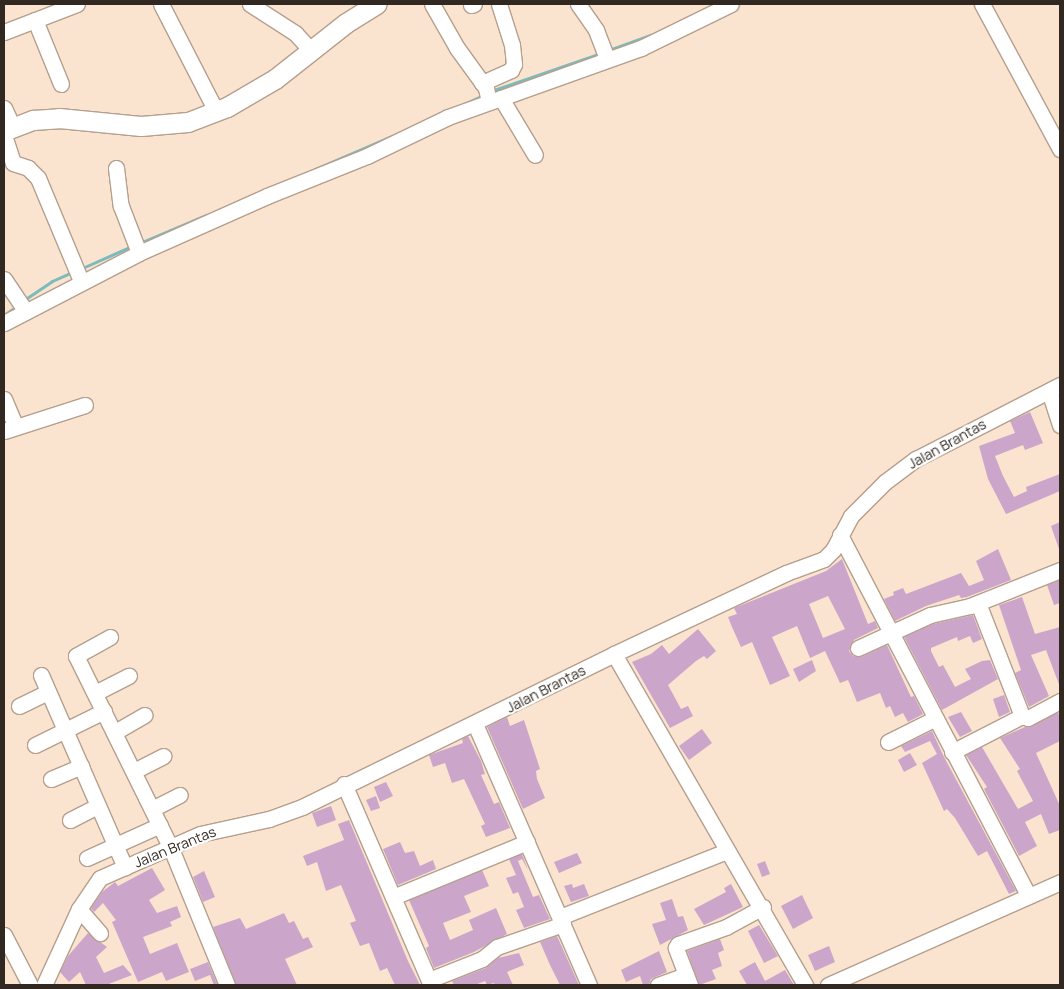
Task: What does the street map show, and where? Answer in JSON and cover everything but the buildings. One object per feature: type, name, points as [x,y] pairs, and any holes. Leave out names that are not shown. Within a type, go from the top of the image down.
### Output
[{"type":"main road","points":[[6,130],[59,118],[141,126],[188,122],[216,111],[275,79],[371,5]]},
{"type":"street","points":[[4,32],[77,4]]},
{"type":"street","points":[[161,4],[216,111]]},
{"type":"street","points":[[250,4],[295,33],[312,51]]},
{"type":"street","points":[[489,94],[514,64],[512,45],[499,4]]},
{"type":"street","points":[[578,4],[596,30],[605,55]]},
{"type":"street","points":[[4,322],[22,305],[78,273],[137,247],[489,94],[605,55],[672,35],[731,4]]},
{"type":"street","points":[[982,4],[1060,148]]},
{"type":"street","points":[[434,8],[489,94],[535,155]]},
{"type":"street","points":[[34,20],[61,84]]},
{"type":"street","points":[[4,108],[6,130],[12,158],[28,168],[38,178],[78,273]]},
{"type":"street","points":[[116,168],[121,206],[137,247]]},
{"type":"street","points":[[4,280],[22,305]]},
{"type":"street","points":[[1054,388],[1060,425]]},
{"type":"street","name":"Jalan Brantas","points":[[44,985],[79,909],[100,878],[170,846],[232,824],[268,819],[304,806],[344,784],[475,724],[614,654],[786,573],[824,559],[833,550],[840,535],[858,509],[886,482],[916,459],[1054,388]]},
{"type":"street","points":[[4,399],[10,429],[86,405]]},
{"type":"street","points":[[840,535],[934,719],[1029,896]]},
{"type":"street","points":[[858,648],[930,615],[978,603],[1060,570]]},
{"type":"street","points":[[978,603],[1022,716]]},
{"type":"street","points":[[110,637],[76,654],[170,846],[227,985]]},
{"type":"street","points":[[614,654],[727,851],[763,907],[805,985]]},
{"type":"street","points":[[41,675],[125,867]]},
{"type":"street","points":[[95,692],[129,676]]},
{"type":"street","points":[[19,706],[48,692]]},
{"type":"street","points":[[952,752],[1022,716],[1028,718],[1060,700]]},
{"type":"street","points":[[35,745],[104,712]]},
{"type":"street","points":[[115,732],[145,715]]},
{"type":"street","points":[[888,742],[934,719]]},
{"type":"street","points":[[475,724],[589,985]]},
{"type":"street","points":[[134,771],[163,756]]},
{"type":"street","points":[[51,780],[81,766]]},
{"type":"street","points":[[344,784],[430,982],[482,959],[498,947],[727,851]]},
{"type":"street","points":[[152,809],[180,795]]},
{"type":"street","points":[[70,820],[98,806]]},
{"type":"street","points":[[87,858],[160,825]]},
{"type":"street","points":[[393,897],[527,842]]},
{"type":"street","points":[[828,985],[1060,882]]},
{"type":"street","points":[[658,985],[688,980],[676,948],[678,944],[726,927],[763,907]]},
{"type":"street","points":[[79,909],[100,932]]},
{"type":"street","points":[[4,935],[30,985]]},
{"type":"waterway","points":[[609,50],[650,35]]},
{"type":"waterway","points":[[491,91],[601,53]]},
{"type":"waterway","points":[[464,104],[483,95]]},
{"type":"waterway","points":[[313,170],[392,136]]},
{"type":"waterway","points":[[140,243],[206,215]]},
{"type":"waterway","points":[[80,269],[132,246]]},
{"type":"waterway","points":[[24,300],[52,281],[72,272]]},
{"type":"waterway","points":[[4,315],[17,306]]}]
